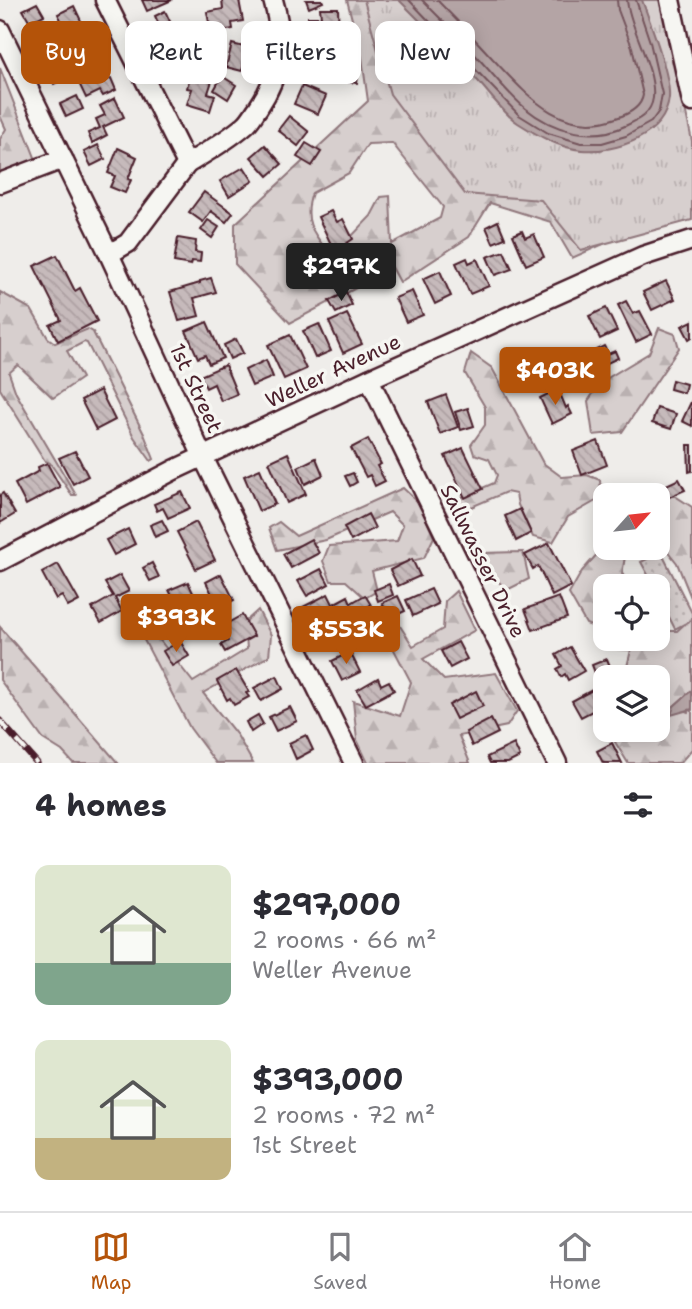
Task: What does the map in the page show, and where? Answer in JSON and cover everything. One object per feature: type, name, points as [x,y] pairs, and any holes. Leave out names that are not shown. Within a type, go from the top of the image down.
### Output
[{"type":"street","points":[[105,0],[187,164]]},
{"type":"street","points":[[109,254],[128,243],[187,164],[215,148],[247,123],[266,96],[278,69],[281,39],[273,0]]},
{"type":"street","points":[[670,0],[692,102]]},
{"type":"street","name":"1st Street","points":[[0,30],[109,254],[203,457],[355,763]]},
{"type":"street","points":[[0,183],[63,159]]},
{"type":"street","name":"Weller Avenue","points":[[0,561],[203,457],[369,379],[643,256],[692,240]]},
{"type":"street","name":"Sallwasser Drive","points":[[369,379],[557,763]]},
{"type":"green space","points":[[347,0],[399,0],[428,21],[375,21],[375,84],[475,84],[475,55],[685,208],[572,258],[551,222],[490,203],[469,237],[400,282],[381,247],[360,247],[360,286],[290,323],[235,264],[235,224],[368,101],[361,54],[361,21],[352,21]],"holes":[[[392,143],[443,207],[440,218],[392,244],[390,196],[381,197],[371,216],[332,257],[315,235],[308,212],[312,193],[349,173],[368,144]]]},
{"type":"green space","points":[[364,0],[662,0],[692,141],[692,220],[581,250],[541,200],[465,194],[390,94],[387,84],[475,84],[475,21],[375,21],[375,40]]},
{"type":"green space","points":[[0,68],[36,160],[0,173],[0,139],[6,129],[0,116]]},
{"type":"green space","points":[[0,292],[31,309],[48,338],[55,343],[88,329],[93,332],[154,459],[151,461],[134,437],[87,343],[67,351],[82,378],[53,398],[18,365],[9,373],[16,393],[76,495],[72,495],[50,463],[45,461],[0,389]]},
{"type":"green space","points":[[659,328],[675,334],[679,348],[622,432],[593,435],[588,401],[601,382],[649,353]]},
{"type":"green space","points":[[471,353],[492,368],[543,463],[562,477],[587,475],[600,480],[600,483],[593,483],[593,503],[568,517],[553,542],[533,537],[518,505],[516,494],[506,492],[469,508],[459,504],[462,497],[494,483],[497,475],[489,459],[474,454],[471,445],[485,425],[485,407],[465,373]]},
{"type":"green space","points":[[403,488],[419,503],[434,537],[424,558],[372,571],[377,591],[365,598],[346,581],[331,581],[323,561],[329,546],[397,541],[403,525],[390,512],[326,540],[277,550],[269,528],[279,522],[296,536]]},
{"type":"green space","points":[[670,495],[692,507],[692,600],[677,563],[670,554]]},
{"type":"green space","points":[[523,552],[529,579],[507,590],[481,564],[482,553]]},
{"type":"green space","points":[[593,559],[624,560],[622,574],[593,574],[593,627],[586,624],[569,594],[582,571]]},
{"type":"green space","points":[[665,560],[692,613],[692,620],[675,629],[670,619],[670,574],[648,574],[641,562]]},
{"type":"green space","points":[[456,591],[475,630],[423,659],[444,680],[496,673],[517,711],[507,726],[459,736],[470,763],[368,763],[357,740],[353,701],[400,716],[411,682],[390,642],[337,641],[335,628],[352,616],[389,609],[413,646],[443,629],[445,601]]},
{"type":"green space","points":[[258,610],[271,635],[269,656],[203,693],[237,735],[253,763],[216,763],[190,728],[134,621],[147,624],[193,682],[247,649],[245,622]]},
{"type":"green space","points":[[692,617],[692,690],[674,706],[688,712],[692,709],[692,749],[680,763],[628,763],[615,742],[670,742],[670,665],[627,665],[631,651],[670,651],[670,631],[677,631]]},
{"type":"green space","points":[[0,627],[118,763],[73,763],[62,751],[43,739],[0,680]]},
{"type":"water","points":[[399,0],[642,0],[667,76],[669,98],[666,111],[649,132],[623,145],[582,150],[557,144],[518,123],[475,79],[475,21],[419,21]]},
{"type":"water","points":[[692,690],[692,709],[671,715],[674,706]]},
{"type":"building","points":[[142,0],[172,0],[147,11]]},
{"type":"building","points":[[222,0],[239,0],[243,21],[232,23],[233,29],[227,30],[227,21],[209,21],[207,12],[223,9]]},
{"type":"building","points":[[306,0],[322,0],[323,2],[309,8]]},
{"type":"building","points":[[37,3],[44,15],[29,21],[23,10]]},
{"type":"building","points":[[74,6],[81,21],[61,21],[58,14]]},
{"type":"building","points":[[320,8],[338,8],[338,21],[308,21],[308,17],[321,17]]},
{"type":"building","points":[[165,11],[170,21],[157,21],[155,16]]},
{"type":"building","points":[[232,44],[241,46],[241,71],[227,67]]},
{"type":"building","points":[[111,78],[116,90],[103,96],[100,91],[86,98],[79,84],[111,84]]},
{"type":"building","points":[[227,79],[236,85],[228,99],[214,90],[217,84],[227,84]]},
{"type":"building","points":[[188,84],[211,84],[208,93],[215,95],[210,111],[187,104],[192,89],[187,88]]},
{"type":"building","points":[[302,86],[326,96],[318,114],[294,104]]},
{"type":"building","points":[[77,96],[83,109],[66,117],[60,104]]},
{"type":"building","points":[[115,98],[124,117],[103,127],[107,135],[92,143],[88,133],[100,128],[96,119],[105,115],[100,106]]},
{"type":"building","points":[[289,116],[309,132],[298,146],[278,130]]},
{"type":"building","points":[[306,143],[321,152],[312,166],[297,157]]},
{"type":"building","points":[[98,145],[105,159],[91,166],[84,152]]},
{"type":"building","points":[[265,145],[282,164],[268,176],[251,157]]},
{"type":"building","points":[[118,148],[137,157],[125,193],[110,187],[115,176],[108,173]]},
{"type":"building","points":[[244,167],[253,181],[229,196],[220,181]]},
{"type":"building","points":[[204,192],[233,213],[226,222],[211,211],[203,222],[189,212]]},
{"type":"building","points":[[331,211],[337,222],[343,219],[353,239],[347,243],[352,252],[338,259],[318,217]]},
{"type":"building","points":[[208,220],[219,227],[212,238],[201,230]]},
{"type":"building","points":[[498,221],[505,238],[493,243],[486,227]]},
{"type":"building","points":[[522,231],[525,238],[534,234],[544,257],[526,265],[513,235]]},
{"type":"building","points":[[178,238],[196,241],[195,252],[201,253],[200,262],[192,261],[191,265],[174,262]]},
{"type":"building","points":[[504,251],[512,269],[495,275],[487,257]]},
{"type":"building","points":[[57,255],[75,291],[80,288],[97,321],[58,341],[50,325],[61,320],[34,266]]},
{"type":"building","points":[[467,258],[469,263],[477,259],[489,286],[470,294],[456,263]]},
{"type":"building","points":[[440,271],[451,296],[435,304],[423,279]]},
{"type":"building","points":[[211,278],[216,292],[194,298],[199,316],[179,321],[170,292]]},
{"type":"building","points":[[666,281],[675,299],[652,310],[643,292]]},
{"type":"building","points":[[412,291],[423,315],[406,322],[395,298]]},
{"type":"building","points":[[346,292],[352,305],[336,313],[329,301]]},
{"type":"building","points":[[626,301],[633,314],[640,311],[652,334],[636,342],[618,305]]},
{"type":"building","points":[[606,308],[617,331],[600,339],[589,316]]},
{"type":"building","points":[[347,314],[362,344],[343,353],[329,322]]},
{"type":"building","points":[[692,321],[692,337],[689,339],[682,326]]},
{"type":"building","points":[[207,322],[223,358],[209,364],[205,355],[198,358],[186,331]]},
{"type":"building","points":[[319,324],[331,351],[315,358],[303,331]]},
{"type":"building","points":[[290,335],[306,369],[284,379],[268,345]]},
{"type":"building","points":[[236,339],[243,353],[230,359],[224,345]]},
{"type":"building","points":[[604,346],[608,354],[615,351],[618,358],[603,365],[596,350]]},
{"type":"building","points":[[266,360],[273,377],[252,386],[245,370]]},
{"type":"building","points":[[225,365],[237,394],[221,401],[214,384],[206,388],[200,376]]},
{"type":"building","points":[[672,380],[686,384],[684,393],[670,389]]},
{"type":"building","points":[[558,389],[566,408],[568,406],[572,414],[552,424],[540,398]]},
{"type":"building","points":[[100,390],[115,420],[96,430],[81,400]]},
{"type":"building","points":[[446,395],[458,427],[440,434],[428,402]]},
{"type":"building","points":[[692,403],[692,426],[682,421]]},
{"type":"building","points":[[468,408],[474,426],[461,430],[455,412]]},
{"type":"building","points":[[657,408],[676,414],[671,429],[652,423]]},
{"type":"building","points":[[368,439],[381,464],[377,466],[385,481],[375,486],[370,475],[366,477],[351,448]]},
{"type":"building","points":[[598,441],[607,465],[582,475],[573,451]]},
{"type":"building","points":[[688,445],[692,445],[692,471],[689,472]]},
{"type":"building","points":[[463,448],[483,489],[465,498],[445,456]]},
{"type":"building","points":[[75,451],[88,476],[73,484],[59,458]]},
{"type":"building","points":[[288,453],[306,494],[287,503],[269,462]]},
{"type":"building","points":[[316,458],[323,475],[305,484],[298,467]]},
{"type":"building","points":[[47,463],[60,487],[26,505],[15,484],[39,471],[38,467]]},
{"type":"building","points":[[260,469],[275,504],[259,511],[244,476]]},
{"type":"building","points":[[353,473],[357,482],[350,486],[345,476]]},
{"type":"building","points":[[679,479],[685,490],[670,497],[670,483]]},
{"type":"building","points":[[182,492],[190,508],[168,518],[163,508],[157,511],[154,504]]},
{"type":"building","points":[[3,493],[15,514],[0,523],[0,495]]},
{"type":"building","points":[[520,509],[531,533],[516,541],[505,516]]},
{"type":"building","points":[[368,514],[375,528],[351,541],[344,527]]},
{"type":"building","points":[[162,520],[168,531],[155,537],[150,525]]},
{"type":"building","points":[[196,522],[215,560],[196,569],[177,532]]},
{"type":"building","points":[[128,529],[135,544],[114,555],[106,540]]},
{"type":"building","points":[[311,539],[319,553],[291,568],[283,554]]},
{"type":"building","points":[[549,543],[571,586],[552,596],[538,566],[533,569],[525,555]]},
{"type":"building","points":[[412,559],[420,576],[398,586],[390,570]]},
{"type":"building","points":[[152,563],[159,577],[150,581],[143,568]]},
{"type":"building","points":[[58,564],[79,601],[68,607],[62,596],[56,599],[42,573]]},
{"type":"building","points":[[321,569],[329,584],[307,596],[298,581]]},
{"type":"building","points":[[221,574],[234,600],[219,608],[206,582]]},
{"type":"building","points":[[120,575],[129,591],[115,598],[122,611],[101,623],[92,608],[113,596],[105,583]]},
{"type":"building","points":[[188,582],[195,597],[177,606],[169,590]]},
{"type":"building","points":[[389,584],[393,595],[378,601],[374,590]]},
{"type":"building","points":[[431,589],[438,604],[413,616],[406,600]]},
{"type":"building","points":[[328,594],[335,608],[309,624],[301,608]]},
{"type":"building","points":[[365,595],[371,605],[343,620],[335,603],[348,596],[351,603]]},
{"type":"building","points":[[398,596],[405,611],[390,618],[382,603]]},
{"type":"building","points":[[559,597],[567,618],[533,630],[525,609]]},
{"type":"building","points":[[242,615],[254,636],[225,652],[221,645],[228,641],[221,627]]},
{"type":"building","points":[[180,641],[189,656],[172,666],[163,651]]},
{"type":"building","points":[[458,642],[467,659],[450,668],[441,651]]},
{"type":"building","points":[[570,647],[584,671],[568,680],[565,674],[561,677],[557,669],[562,666],[556,655]]},
{"type":"building","points":[[350,652],[360,672],[342,681],[332,661]]},
{"type":"building","points":[[607,659],[610,665],[593,665],[593,668],[592,665]]},
{"type":"building","points":[[236,670],[249,692],[246,693],[249,697],[234,705],[230,698],[227,700],[217,681]]},
{"type":"building","points":[[277,676],[283,689],[261,701],[254,688]]},
{"type":"building","points":[[378,678],[381,685],[389,681],[394,690],[366,705],[357,690]]},
{"type":"building","points":[[593,690],[593,711],[581,717],[572,701]]},
{"type":"building","points":[[476,691],[483,706],[456,719],[449,705]]},
{"type":"building","points":[[290,707],[297,721],[276,731],[269,717]]},
{"type":"building","points":[[258,715],[263,724],[251,732],[246,722]]},
{"type":"building","points":[[491,719],[498,733],[472,746],[466,732]]},
{"type":"building","points":[[306,735],[313,750],[296,759],[289,743]]},
{"type":"building","points":[[612,743],[622,763],[603,763],[597,751]]},
{"type":"building","points":[[514,744],[520,757],[508,763],[490,763],[487,757]]},
{"type":"railway","points":[[0,721],[37,763]]}]
